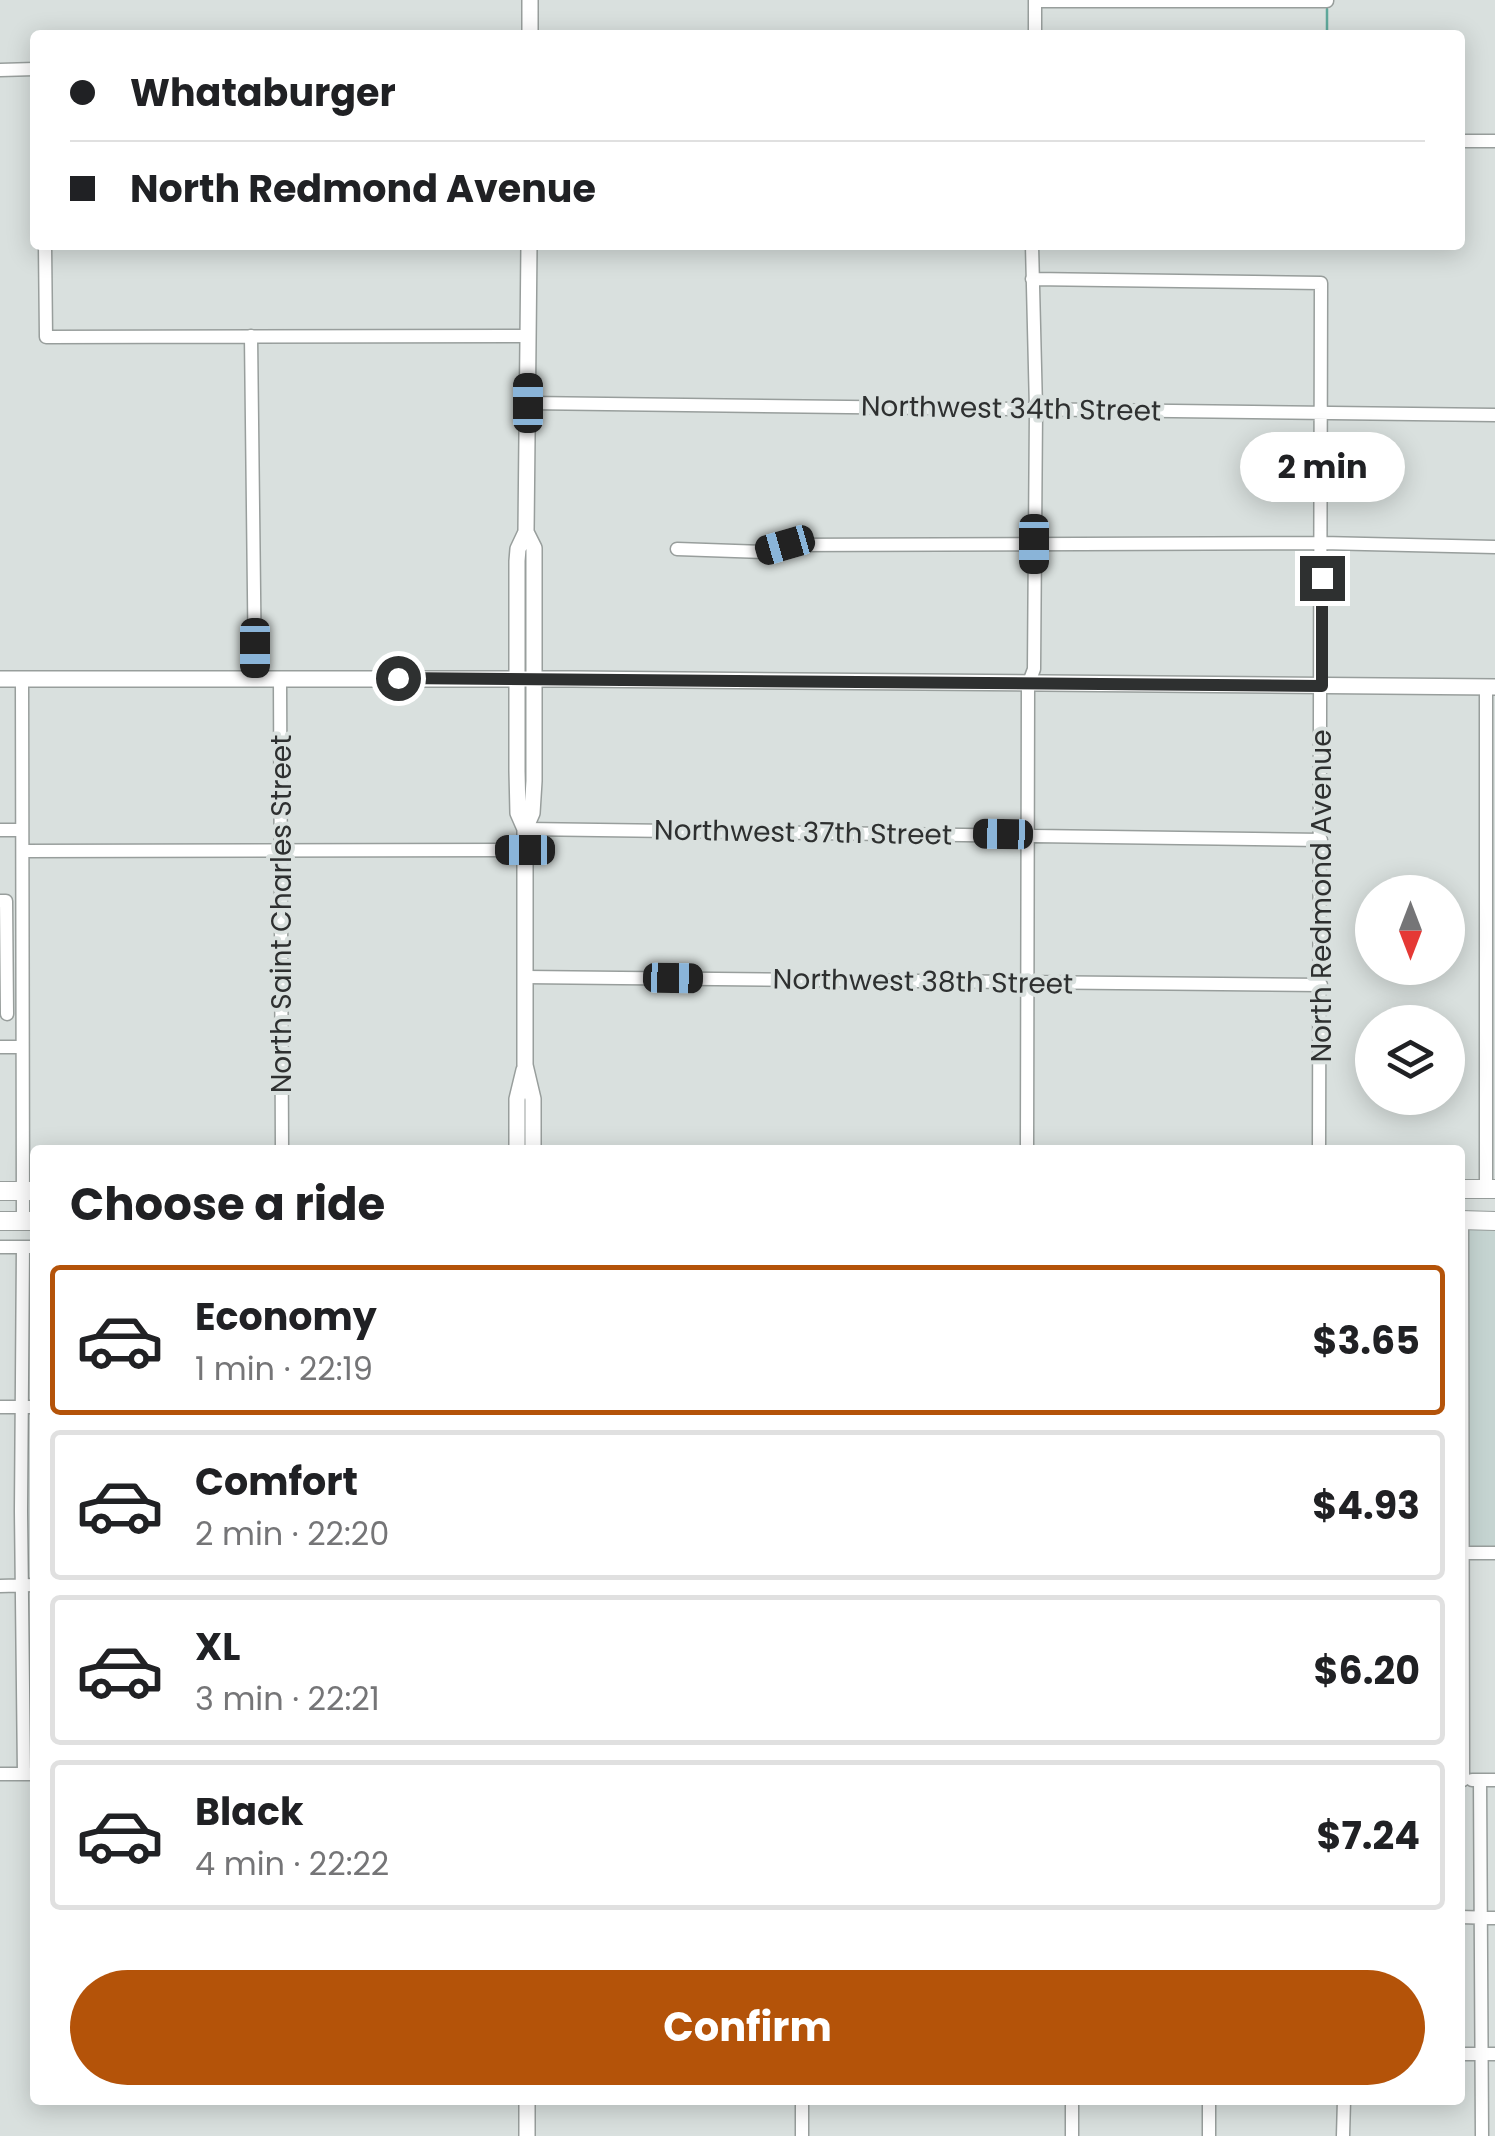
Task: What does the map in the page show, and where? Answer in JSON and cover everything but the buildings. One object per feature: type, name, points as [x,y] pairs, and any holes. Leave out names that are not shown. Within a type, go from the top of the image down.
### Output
[{"type":"highway","points":[[1465,1189],[1491,1189]]},
{"type":"highway","points":[[0,1191],[29,1191]]},
{"type":"highway","points":[[1465,1220],[1495,1221]]},
{"type":"highway","points":[[0,1221],[29,1221]]},
{"type":"main road","points":[[530,0],[530,30]]},
{"type":"main road","points":[[517,1145],[517,1098],[525,1065],[525,829],[518,813],[516,678],[518,549],[526,532],[529,250]]},
{"type":"main road","points":[[525,829],[532,813],[534,679],[534,548],[526,532]]},
{"type":"main road","points":[[0,679],[516,678],[1490,686]]},
{"type":"main road","points":[[525,1065],[534,1099],[534,1145]]},
{"type":"main road","points":[[527,2105],[528,2136]]},
{"type":"street","points":[[1035,30],[1035,1],[1327,1]]},
{"type":"street","points":[[0,70],[30,70]]},
{"type":"street","points":[[1465,141],[1495,141]]},
{"type":"street","points":[[46,250],[46,337],[528,336]]},
{"type":"street","points":[[1027,1145],[1028,685],[1034,669],[1036,408],[1032,250]]},
{"type":"street","name":"North Redmond Avenue","points":[[1032,279],[1320,283],[1320,1145]]},
{"type":"street","points":[[251,336],[255,678]]},
{"type":"street","name":"Northwest 34th Street","points":[[528,403],[1495,415]]},
{"type":"street","points":[[677,550],[764,552],[785,545],[1034,544],[1495,547]]},
{"type":"street","name":"North Saint Charles Street","points":[[280,678],[282,1145]]},
{"type":"street","points":[[10,1014],[23,902],[22,679]]},
{"type":"street","points":[[1490,686],[1491,1189]]},
{"type":"street","name":"Northwest 37th Street","points":[[525,829],[1321,840]]},
{"type":"street","points":[[0,830],[22,830]]},
{"type":"street","points":[[23,851],[525,850]]},
{"type":"street","points":[[23,902],[3,901],[10,1014],[22,1047],[29,1221]]},
{"type":"street","name":"Northwest 38th Street","points":[[525,977],[1321,985]]},
{"type":"street","points":[[0,1047],[22,1047]]},
{"type":"street","points":[[0,1248],[29,1247],[29,1407],[21,1511],[30,1585],[30,1774],[0,1774]]},
{"type":"street","points":[[0,1407],[29,1407]]},
{"type":"street","points":[[1465,1553],[1495,1554]]},
{"type":"street","points":[[0,1586],[30,1585]]},
{"type":"street","points":[[1482,2136],[1488,2054],[1488,1780]]},
{"type":"street","points":[[802,2105],[802,2136]]},
{"type":"street","points":[[1072,2105],[1072,2136]]},
{"type":"street","points":[[1209,2105],[1209,2136]]},
{"type":"street","points":[[1344,2105],[1344,2136]]},
{"type":"shaded area","points":[[1465,1230],[1495,1230],[1495,1546],[1465,1547]]},
{"type":"waterway","points":[[1327,9],[1327,30]]},
{"type":"route","points":[[398,678],[1322,686],[1322,578]]}]
